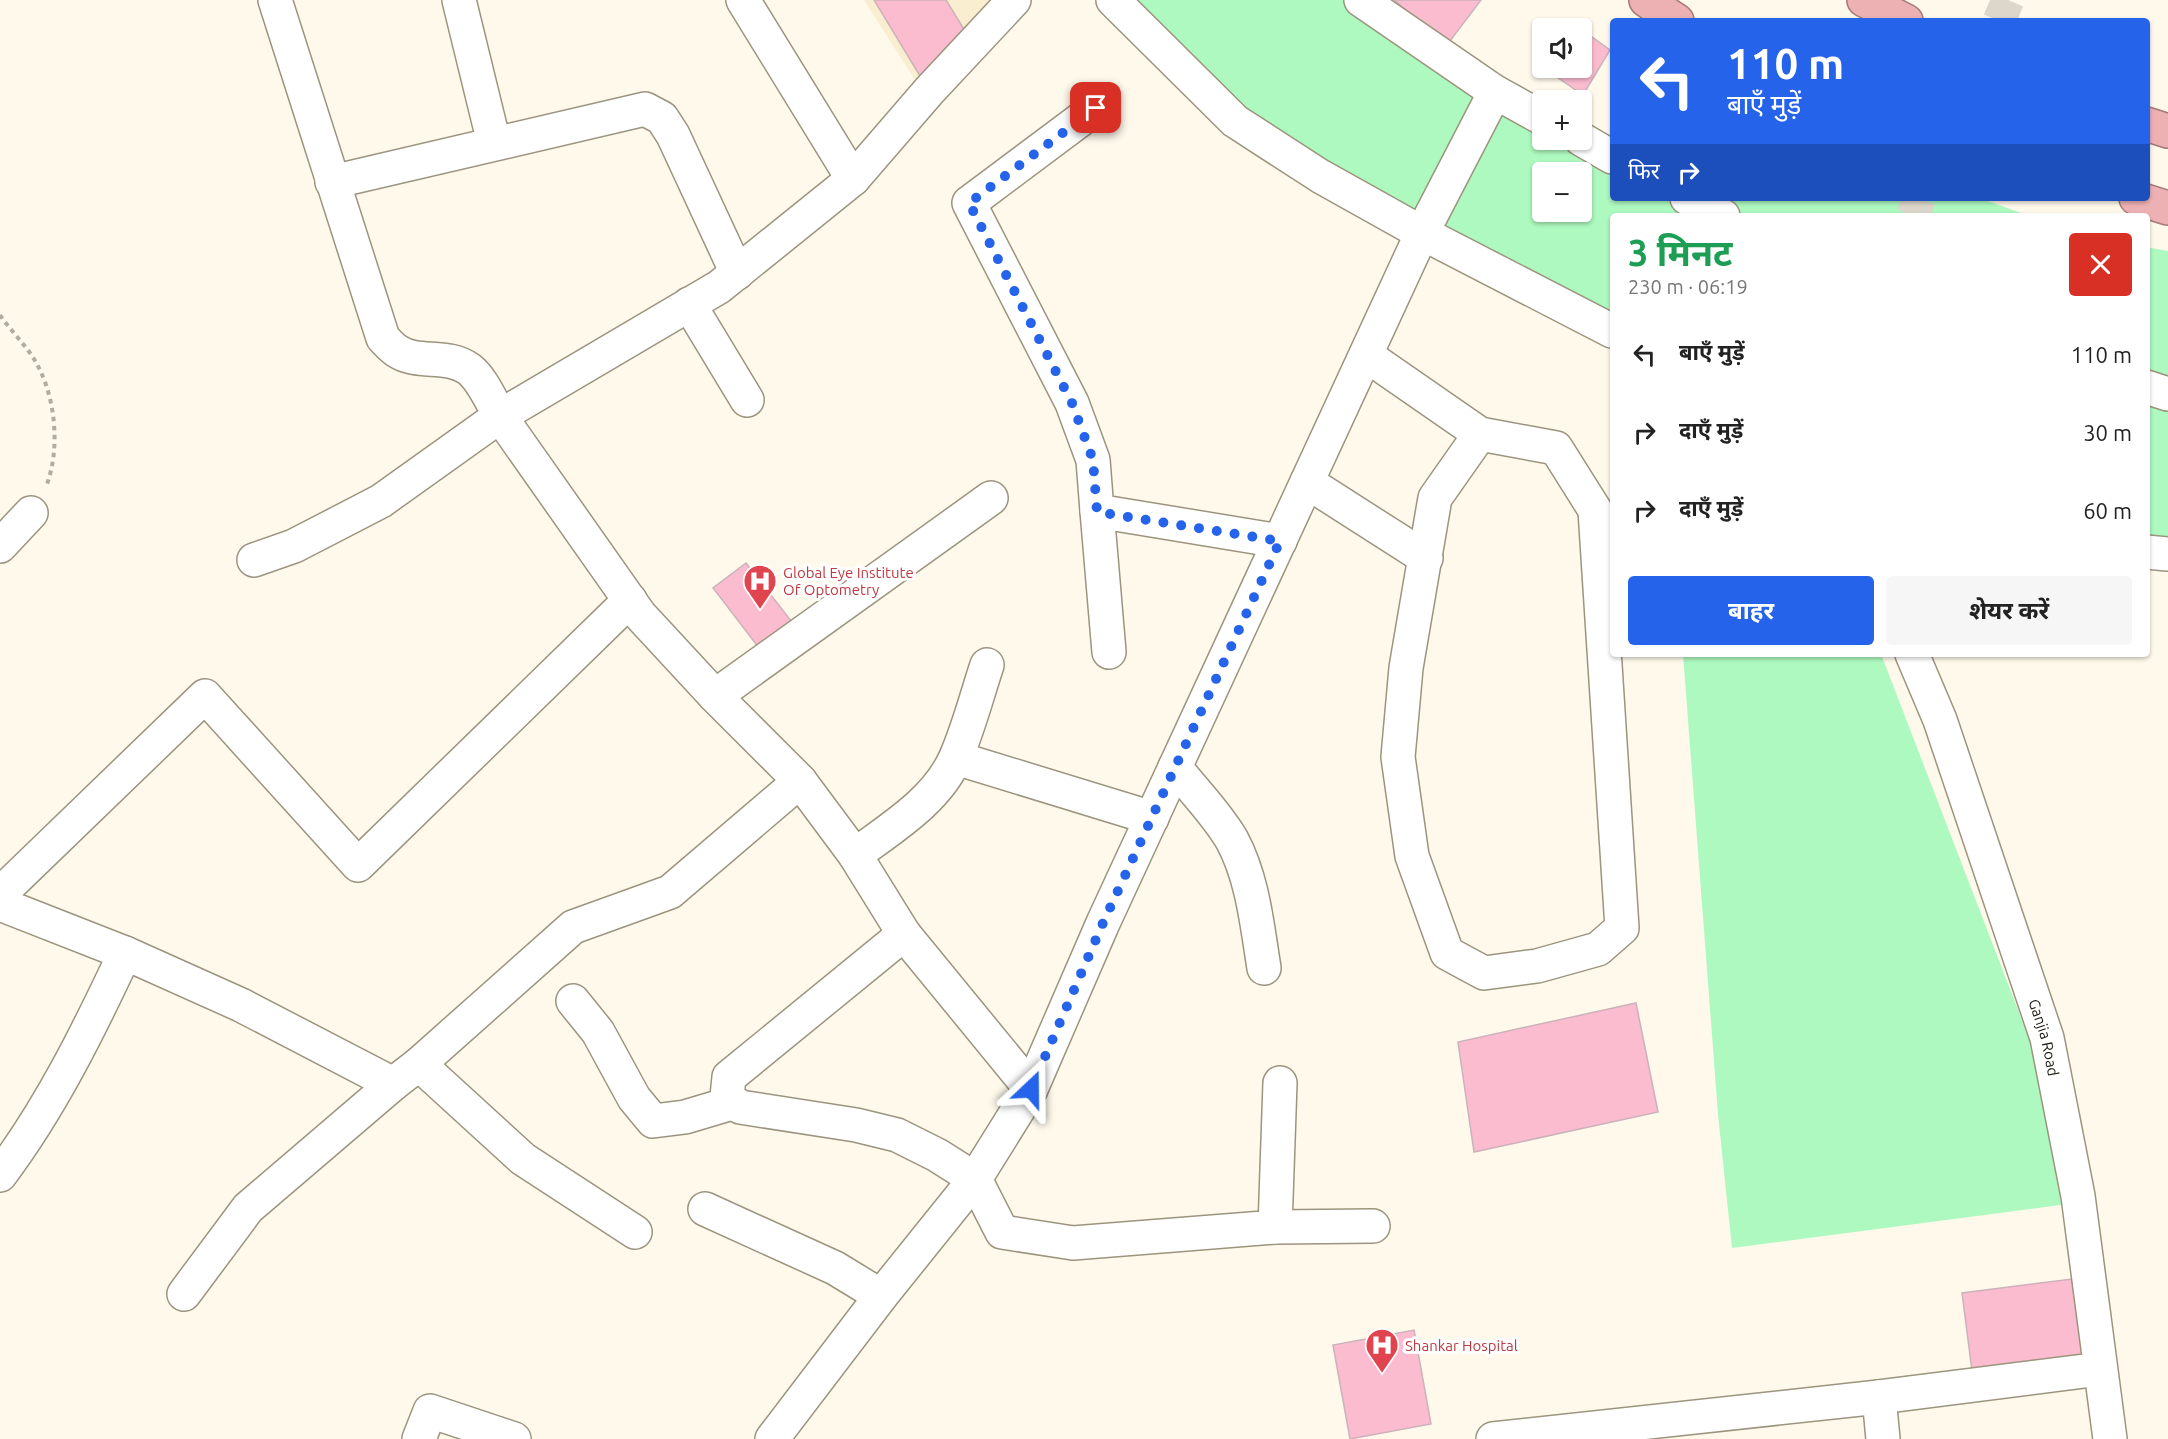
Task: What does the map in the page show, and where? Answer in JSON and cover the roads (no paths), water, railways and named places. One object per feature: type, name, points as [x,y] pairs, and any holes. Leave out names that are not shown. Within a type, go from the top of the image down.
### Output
[{"type":"highway","points":[[1646,0],[1673,18]]},
{"type":"highway","points":[[1864,0],[1899,18]]},
{"type":"highway","points":[[2150,125],[2168,131]]},
{"type":"highway","points":[[2146,201],[2168,208]]},
{"type":"street","points":[[275,0],[383,338],[396,351],[412,356],[451,360],[470,369],[500,416],[630,600],[715,696],[801,781],[855,855],[904,934],[1031,1089]]},
{"type":"street","points":[[459,0],[494,143]]},
{"type":"street","points":[[743,0],[853,178]]},
{"type":"street","points":[[254,560],[294,546],[381,501],[500,416],[737,273],[853,178],[929,91],[1014,0]]},
{"type":"street","points":[[1113,0],[1235,121],[1320,176],[1422,233],[1610,330]]},
{"type":"street","points":[[1360,0],[1495,92],[1532,112]]},
{"type":"street","points":[[775,1439],[881,1296],[975,1179],[1031,1089],[1175,767],[1422,233],[1495,92]]},
{"type":"street","points":[[1096,108],[969,203],[1072,403],[1093,460],[1109,652]]},
{"type":"street","points":[[332,182],[645,109],[662,118],[673,135],[737,273]]},
{"type":"street","points":[[1592,145],[1610,156]]},
{"type":"street","points":[[689,304],[747,400]]},
{"type":"street","points":[[1366,355],[1480,434],[1556,448],[1595,510],[1622,928],[1598,949],[1537,966],[1484,973],[1447,953],[1412,856],[1398,757],[1406,668],[1435,498],[1480,434]]},
{"type":"street","points":[[2150,388],[2168,394]]},
{"type":"street","points":[[1307,482],[1426,558]]},
{"type":"street","points":[[715,696],[991,498]]},
{"type":"street","points":[[1097,512],[1280,541]]},
{"type":"street","points":[[0,546],[31,513]]},
{"type":"street","points":[[2150,552],[2168,554]]},
{"type":"street","points":[[0,894],[205,696],[358,865],[630,600]]},
{"type":"street","name":"Ganjia Road","points":[[1913,657],[1940,720],[2047,1038],[2078,1196],[2110,1439]]},
{"type":"street","points":[[855,855],[916,809],[941,782],[956,758],[987,665]]},
{"type":"street","points":[[956,758],[1152,818]]},
{"type":"street","points":[[1175,767],[1231,837],[1243,862],[1253,897],[1264,968]]},
{"type":"street","points":[[184,1294],[248,1208],[419,1064],[573,927],[670,892],[801,781]]},
{"type":"street","points":[[0,904],[125,953],[241,1005],[393,1084]]},
{"type":"street","points":[[904,934],[729,1077],[727,1097],[732,1103],[740,1107],[856,1125],[897,1135],[937,1155],[975,1179],[1002,1232],[1032,1239],[1072,1243],[1275,1227],[1373,1226]]},
{"type":"street","points":[[0,1175],[33,1132],[94,1019],[125,953]]},
{"type":"street","points":[[573,1000],[598,1032],[634,1098],[653,1121],[685,1118],[732,1103]]},
{"type":"street","points":[[419,1064],[523,1159],[635,1232]]},
{"type":"street","points":[[1275,1227],[1280,1083]]},
{"type":"street","points":[[705,1209],[835,1268],[881,1296]]},
{"type":"street","points":[[1493,1439],[1733,1426],[1879,1397],[2100,1369]]},
{"type":"street","points":[[1879,1397],[1883,1439]]},
{"type":"street","points":[[419,1439],[430,1411],[514,1439]]},
{"type":"tunnel","points":[[2000,18],[2008,0]]},
{"type":"tunnel","points":[[1913,213],[1919,201]]},
{"type":"place","name":"Global Eye Institute Of Optometry","points":[[760,610]]},
{"type":"place","name":"Shankar Hospital","points":[[1382,1374]]}]
